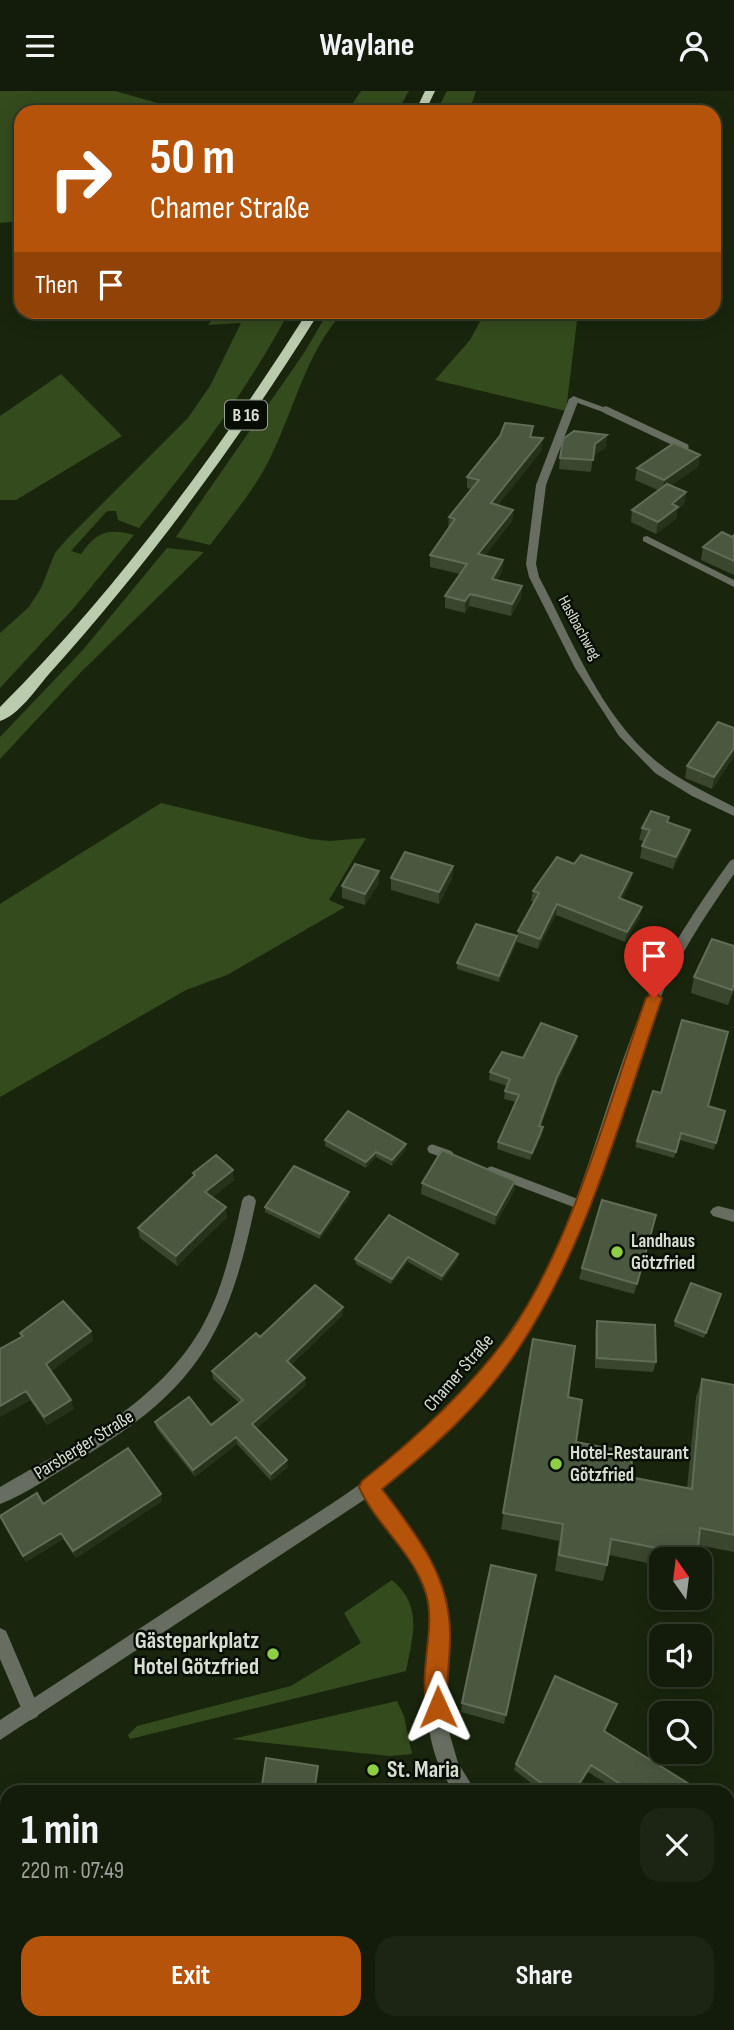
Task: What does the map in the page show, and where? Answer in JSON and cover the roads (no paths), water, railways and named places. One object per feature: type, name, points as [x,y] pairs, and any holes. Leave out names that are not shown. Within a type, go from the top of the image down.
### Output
[{"type":"highway","name":"B 16","points":[[0,716],[78,631],[173,515],[261,394],[309,319]]},
{"type":"street","name":"Haslbachweg","points":[[574,399],[541,485],[531,564],[534,576],[606,710],[624,735],[663,772],[734,812]]},
{"type":"street","points":[[647,539],[734,584]]},
{"type":"street","name":"Chamer Straße","points":[[0,1731],[369,1487],[425,1443],[479,1385],[512,1344],[557,1266],[582,1205],[650,1005],[700,912],[734,864]]},
{"type":"street","name":"Parsberger Straße","points":[[0,1496],[105,1435],[146,1405],[179,1371],[209,1330],[228,1286],[239,1252],[249,1201]]},
{"type":"street","points":[[718,1212],[734,1216]]},
{"type":"street","points":[[369,1487],[409,1540],[433,1582],[440,1634],[436,1686],[439,1728],[448,1762],[460,1785]]},
{"type":"street","points":[[0,1637],[31,1711]]},
{"type":"lane","points":[[574,399],[591,403],[685,447]]},
{"type":"lane","points":[[432,1149],[457,1158]]},
{"type":"lane","points":[[482,1167],[582,1205]]},
{"type":"place","name":"Landhaus Götzfried","points":[[617,1252]]},
{"type":"place","name":"Hotel-Restaurant Götzfried","points":[[556,1464]]},
{"type":"place","name":"Gästeparkplatz Hotel Götzfried","points":[[273,1654]]},
{"type":"place","name":"St. Maria","points":[[373,1770]]}]
